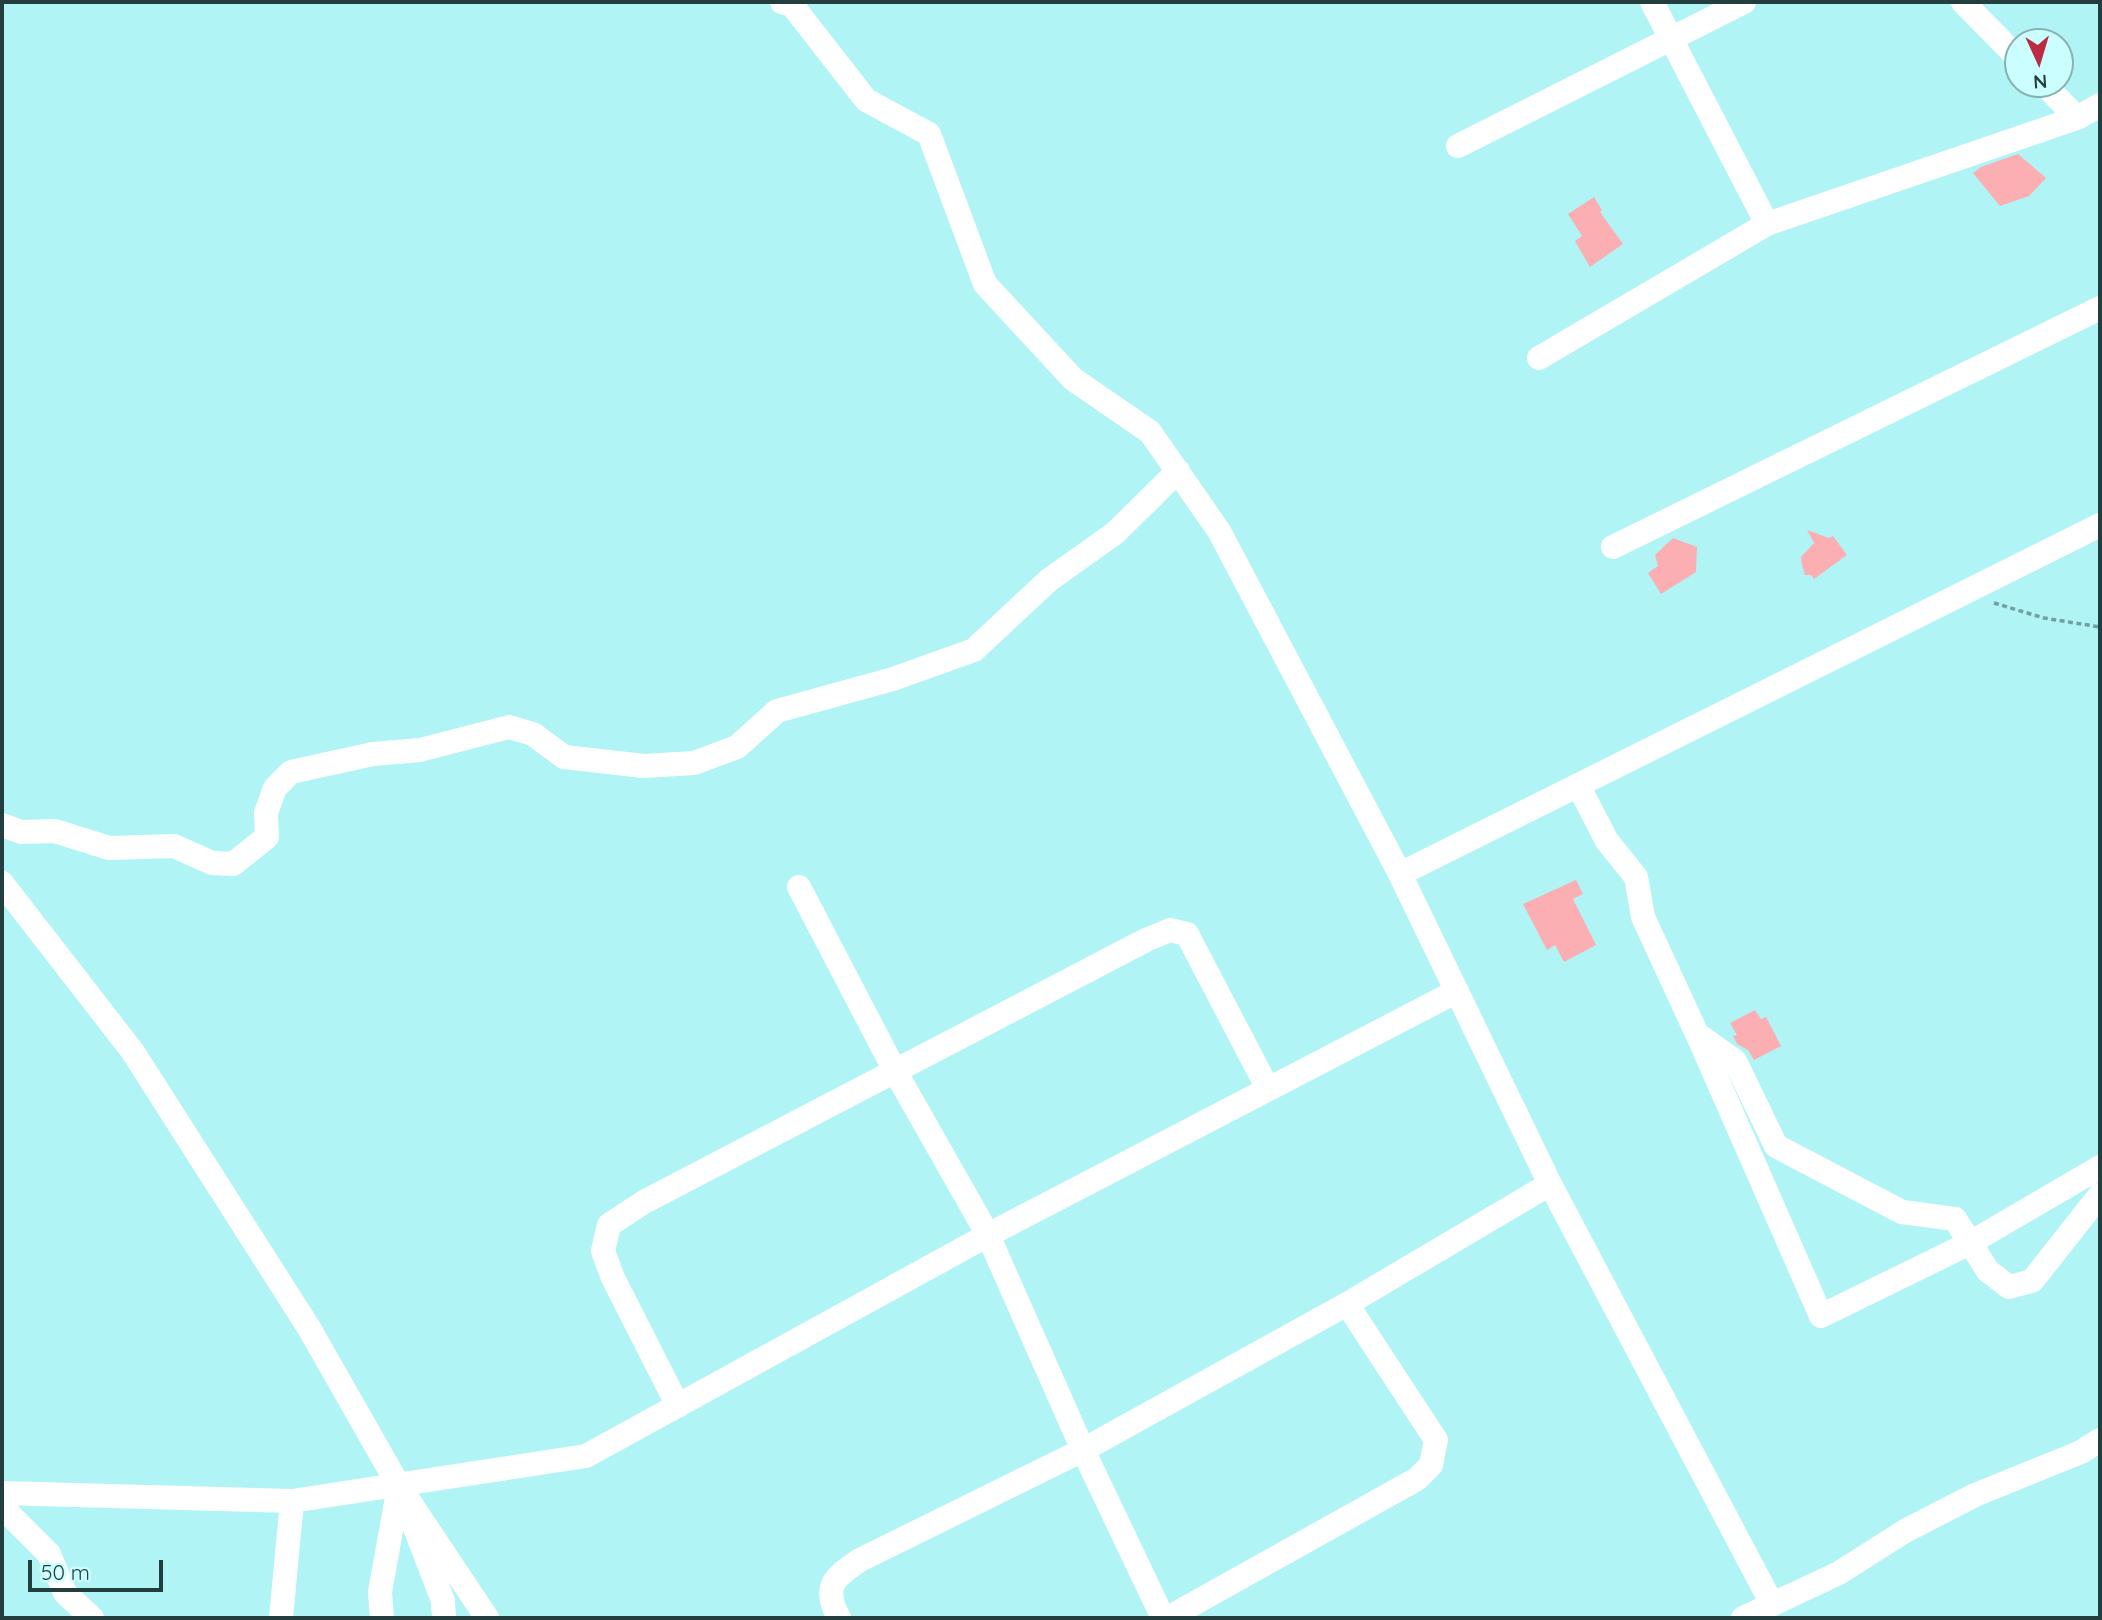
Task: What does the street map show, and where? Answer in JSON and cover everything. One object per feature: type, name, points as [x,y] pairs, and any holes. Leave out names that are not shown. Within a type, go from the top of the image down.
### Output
[{"type":"street","points":[[782,2],[792,5],[866,100],[929,134],[985,284],[1073,379],[1150,432],[1219,531],[1400,874],[1550,1184],[1772,1604]]},
{"type":"street","points":[[1652,2],[1766,224]]},
{"type":"street","points":[[1458,146],[1744,2]]},
{"type":"street","points":[[1963,2],[2004,44]]},
{"type":"street","points":[[2058,98],[2077,118]]},
{"type":"street","points":[[1539,358],[1766,224],[2077,118],[2100,105]]},
{"type":"street","points":[[1613,547],[2100,308]]},
{"type":"street","points":[[2,825],[21,832],[55,831],[109,848],[174,846],[212,863],[233,864],[267,836],[266,813],[275,788],[291,772],[373,754],[420,750],[509,727],[533,734],[564,757],[644,766],[694,763],[737,747],[777,711],[880,683],[974,650],[1049,580],[1115,533],[1178,471]]},
{"type":"street","points":[[1400,874],[2100,525]]},
{"type":"street","points":[[1578,785],[1607,841],[1636,877],[1643,917],[1821,1316],[1970,1243],[2100,1167]]},
{"type":"street","points":[[2,883],[133,1052],[309,1328],[399,1486],[487,1618]]},
{"type":"street","points":[[799,887],[895,1071],[988,1235],[1083,1450],[1166,1618],[1417,1479],[1432,1465],[1436,1440],[1347,1304]]},
{"type":"street","points":[[678,1406],[613,1278],[603,1251],[609,1225],[644,1202],[1146,940],[1170,930],[1187,934],[1268,1089]]},
{"type":"street","points":[[2,1493],[292,1501],[586,1456],[988,1235],[1457,991]]},
{"type":"street","points":[[1697,1034],[1735,1061],[1776,1146],[1902,1212],[1955,1219],[1988,1271],[2009,1287],[2032,1281],[2100,1195]]},
{"type":"street","points":[[839,1618],[831,1605],[831,1586],[842,1572],[1083,1450],[1347,1304],[1550,1184]]},
{"type":"street","points":[[1744,1618],[1839,1573],[1905,1531],[1975,1495],[2081,1452],[2100,1440]]},
{"type":"street","points":[[382,1618],[380,1592],[399,1486]]},
{"type":"street","points":[[399,1486],[443,1601],[444,1618]]},
{"type":"street","points":[[281,1618],[292,1501]]},
{"type":"street","points":[[2,1507],[49,1554],[65,1593],[92,1618]]},
{"type":"path","points":[[1963,593],[2044,618],[2100,627]]},
{"type":"building","points":[[2018,154],[2046,178],[2029,196],[2000,206],[1973,173],[1981,167]]},
{"type":"building","points":[[1594,197],[1602,210],[1600,212],[1623,244],[1590,267],[1575,241],[1582,236],[1568,214]]},
{"type":"building","points":[[1807,530],[1829,538],[1833,536],[1847,555],[1814,579],[1811,575],[1805,575],[1802,565],[1801,557],[1814,543]]},
{"type":"building","points":[[1673,538],[1697,547],[1696,572],[1661,594],[1648,573],[1658,566],[1655,555]]},
{"type":"building","points":[[1576,880],[1583,894],[1573,899],[1596,945],[1564,962],[1555,945],[1547,950],[1523,904]]},
{"type":"building","points":[[1755,1010],[1761,1019],[1766,1017],[1781,1046],[1754,1060],[1748,1050],[1737,1044],[1733,1036],[1737,1035],[1730,1023]]}]
